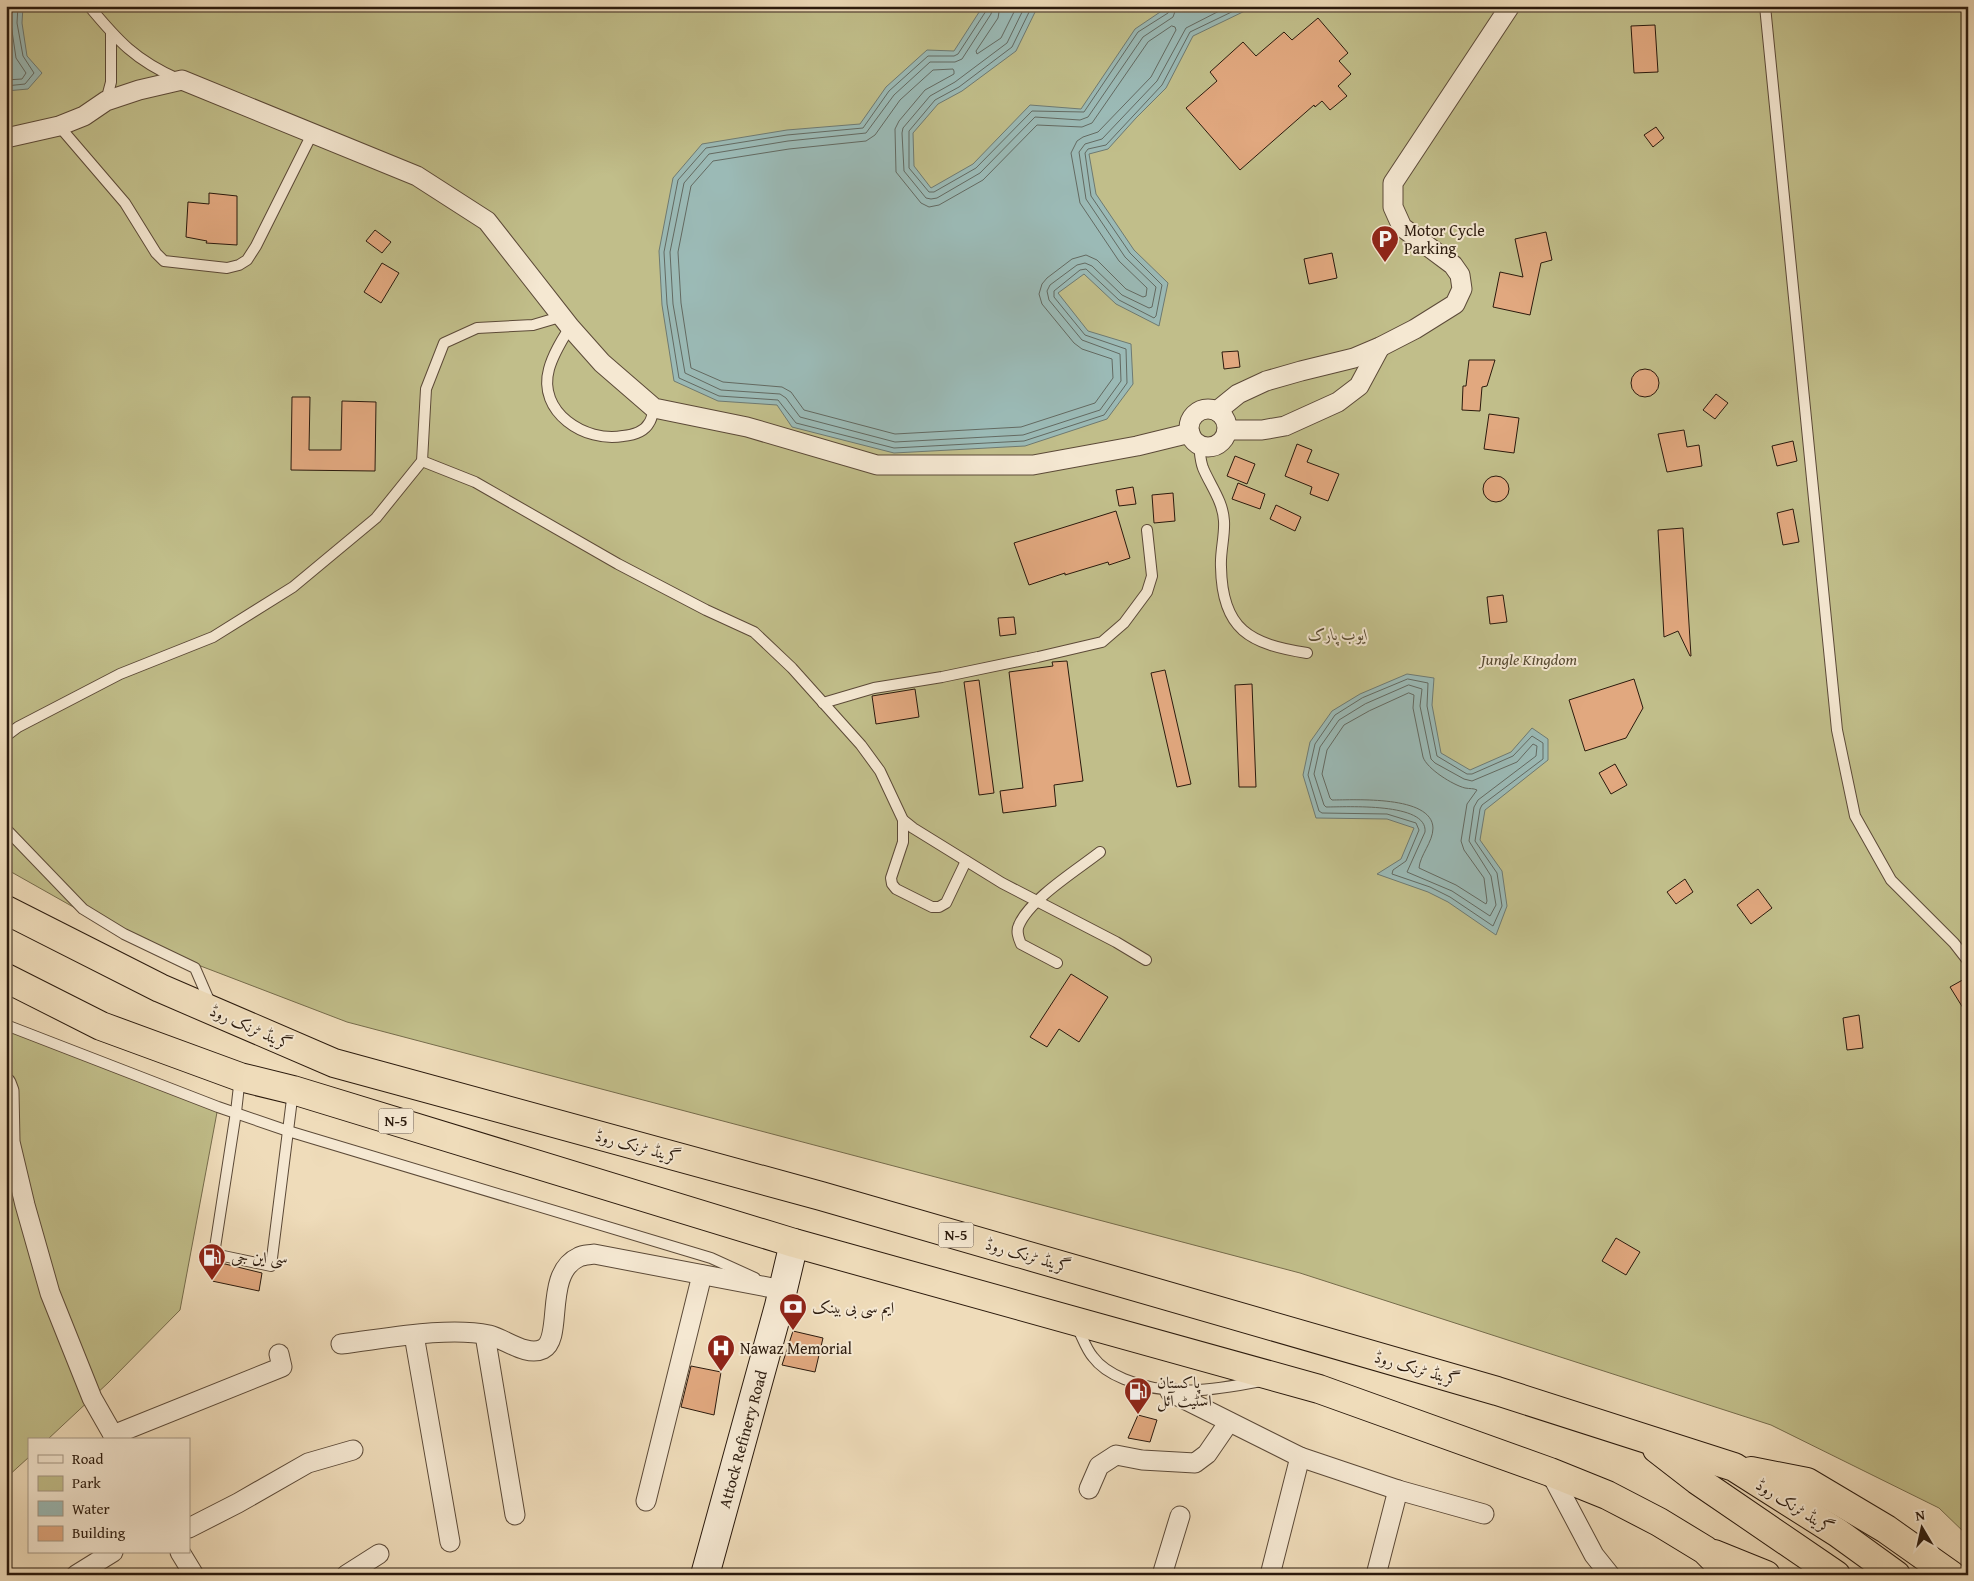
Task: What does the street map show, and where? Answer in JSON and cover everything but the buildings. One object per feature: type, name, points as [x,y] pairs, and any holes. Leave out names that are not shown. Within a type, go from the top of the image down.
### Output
[{"type":"highway","name":"گرینڈ ٹرنک روڈ","points":[[6,910],[160,988],[334,1064],[840,1201],[1479,1386],[1640,1436],[1734,1468],[1838,1533],[1896,1575]]},
{"type":"highway","name":"N-5","points":[[6,978],[101,1026],[240,1077],[293,1090],[794,1244],[1319,1389],[1550,1472],[1607,1495],[1659,1522],[1704,1550],[1730,1575]]},
{"type":"highway","points":[[1640,1436],[1697,1480],[1836,1575]]},
{"type":"highway","points":[[1734,1468],[1807,1482],[1886,1529],[1951,1575]]},
{"type":"highway","points":[[1704,1550],[1766,1575]]},
{"type":"street","points":[[1217,411],[1238,394],[1266,381],[1301,370],[1354,358],[1380,347],[1415,329],[1455,304],[1460,297],[1462,282],[1457,269],[1402,228],[1392,207],[1393,183],[1510,6]]},
{"type":"street","points":[[6,138],[59,126],[84,116],[106,101],[139,90],[182,80],[417,176],[487,220],[565,322],[602,363],[654,408],[747,428],[877,465],[1033,464],[1138,446],[1194,439],[1214,446],[1220,443],[1227,430],[1227,423],[1217,411],[1210,409],[1196,413],[1189,426],[1194,439]]},
{"type":"street","points":[[1227,430],[1262,430],[1285,426],[1338,402],[1359,386],[1380,347]]},
{"type":"street","points":[[6,1083],[9,1091],[10,1142],[50,1293],[92,1398],[114,1437],[282,1367],[279,1354]]},
{"type":"street","name":"Attock Refinery Road","points":[[705,1575],[794,1244]]},
{"type":"street","points":[[340,1344],[461,1331],[485,1334],[529,1350],[543,1349],[551,1342],[558,1282],[568,1265],[579,1256],[594,1254],[783,1290]]},
{"type":"street","points":[[646,1502],[702,1275]]},
{"type":"street","points":[[485,1334],[516,1515]]},
{"type":"street","points":[[414,1335],[450,1542]]},
{"type":"street","points":[[1170,1392],[1300,1457],[1398,1490],[1484,1514]]},
{"type":"street","points":[[1089,1489],[1099,1466],[1116,1455],[1142,1460],[1195,1463],[1207,1454],[1230,1422]]},
{"type":"street","points":[[190,1527],[238,1503],[308,1463],[353,1450]]},
{"type":"street","points":[[1270,1575],[1300,1457]]},
{"type":"street","points":[[1550,1472],[1594,1555],[1610,1575]]},
{"type":"street","points":[[1376,1575],[1398,1490]]},
{"type":"street","points":[[1162,1575],[1180,1516]]},
{"type":"street","points":[[86,1572],[110,1554]]},
{"type":"street","points":[[181,1554],[194,1575]]},
{"type":"street","points":[[346,1575],[379,1554]]},
{"type":"lane","points":[[89,6],[111,33],[130,51],[154,68],[182,80]]},
{"type":"lane","points":[[1765,6],[1837,730],[1855,816],[1890,880],[1954,942],[1968,961]]},
{"type":"lane","points":[[106,101],[111,82],[111,33]]},
{"type":"lane","points":[[59,126],[125,202],[156,253],[164,261],[227,268],[239,266],[247,260],[256,246],[312,134]]},
{"type":"lane","points":[[6,736],[18,727],[120,674],[213,637],[293,587],[376,518],[422,460],[426,389],[444,343],[477,328],[565,322],[548,369],[547,388],[554,408],[571,425],[591,435],[611,438],[636,434],[649,423],[654,408]]},
{"type":"lane","points":[[1194,439],[1203,467],[1221,505],[1224,520],[1220,566],[1227,605],[1232,619],[1245,634],[1254,639],[1278,648],[1307,653]]},
{"type":"lane","points":[[422,460],[474,482],[618,564],[706,610],[754,632],[792,668],[861,746],[880,771],[904,820],[913,828],[1002,883],[1116,942],[1146,960]]},
{"type":"lane","points":[[823,703],[874,688],[1038,658],[1102,642],[1124,623],[1148,592],[1152,576],[1147,530]]},
{"type":"lane","points":[[904,820],[903,842],[891,878],[892,884],[896,889],[932,907],[939,907],[946,903],[966,861]]},
{"type":"lane","points":[[6,829],[83,909],[124,934],[195,968],[214,1010]]},
{"type":"lane","points":[[1057,963],[1021,944],[1017,934],[1019,925],[1036,901],[1100,852]]},
{"type":"lane","points":[[6,1025],[288,1131],[711,1258],[783,1290]]},
{"type":"lane","points":[[240,1077],[214,1254],[271,1266],[293,1090]]},
{"type":"lane","points":[[1074,1321],[1093,1358],[1107,1372],[1135,1383],[1170,1392],[1196,1392],[1280,1378]]},
{"type":"green space","name":"ایوب پارک","points":[[6,6],[1968,6],[1968,1536],[1939,1508],[1771,1425],[1300,1273],[347,1022],[130,939],[6,869]]},
{"type":"green space","points":[[6,1026],[218,1107],[180,1310],[109,1382],[49,1438],[28,1438],[28,1458],[6,1478]]},
{"type":"water","points":[[6,6],[23,6],[22,23],[27,56],[42,73],[28,89],[6,91]]},
{"type":"water","points":[[983,6],[1038,6],[1016,51],[962,91],[938,104],[913,133],[914,166],[931,188],[973,164],[1030,105],[1081,109],[1135,29],[1169,6],[1250,6],[1249,9],[1193,36],[1166,88],[1108,149],[1089,154],[1096,194],[1134,250],[1168,283],[1159,326],[1116,304],[1084,274],[1058,293],[1088,331],[1131,344],[1133,384],[1107,419],[1025,446],[894,453],[792,427],[777,405],[718,401],[674,381],[662,305],[659,251],[673,178],[702,144],[787,130],[860,124],[886,87],[927,50],[954,51]]},
{"type":"water","points":[[1407,674],[1434,678],[1432,705],[1441,753],[1470,770],[1511,752],[1532,728],[1548,739],[1548,760],[1485,810],[1480,840],[1502,871],[1507,906],[1496,935],[1448,902],[1428,892],[1377,874],[1401,859],[1414,828],[1387,819],[1316,818],[1303,775],[1310,742],[1332,711],[1360,694]]},
{"type":"place","name":"Motor Cycle Parking","points":[[1385,263]]},
{"type":"place","name":"سی این جی","points":[[212,1281]]},
{"type":"place","name":"ایم سی بی بینک","points":[[793,1331]]},
{"type":"place","name":"Nawaz Memorial","points":[[721,1372]]},
{"type":"place","name":"پاکستان اسٹیٹ آئل","points":[[1138,1415]]},
{"type":"park label","name":"Jungle Kingdom","points":[[1529,659]]}]
